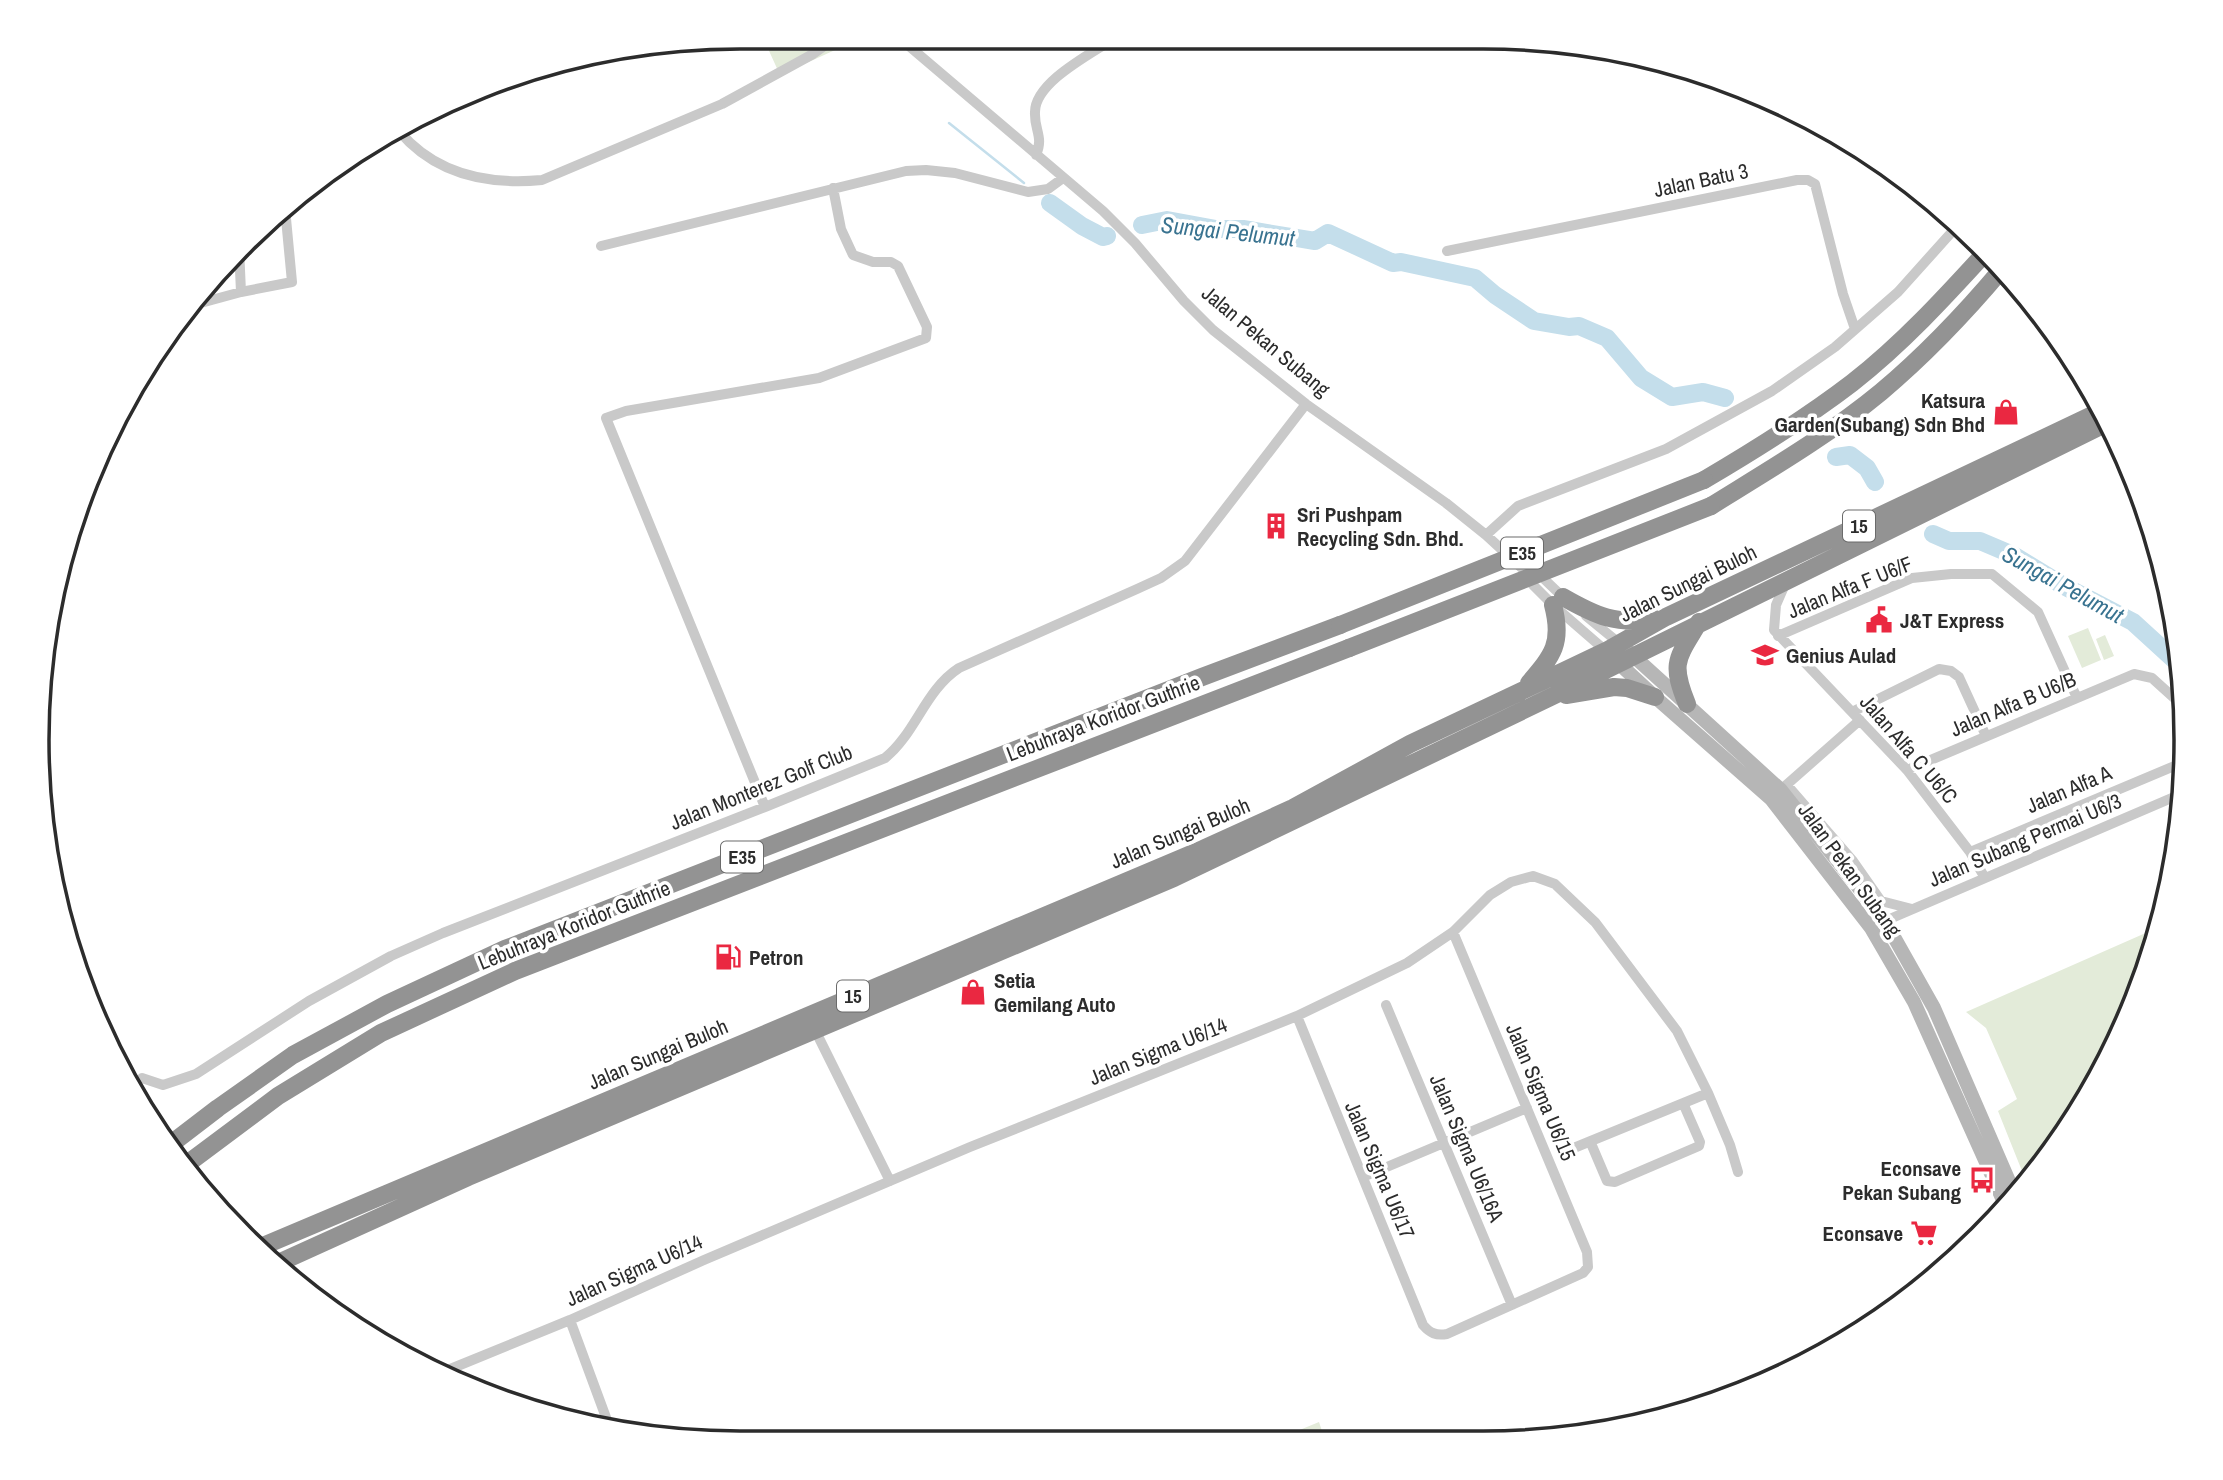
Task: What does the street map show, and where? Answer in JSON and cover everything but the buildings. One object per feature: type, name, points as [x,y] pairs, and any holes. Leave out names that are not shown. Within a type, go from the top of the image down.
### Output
[{"type":"highway","name":"Lebuhraya Koridor Guthrie","points":[[177,1140],[293,1055],[387,1004],[505,949],[1340,625],[1704,480],[1776,437],[1854,381],[1941,302],[1980,259]]},
{"type":"highway","name":"Lebuhraya Koridor Guthrie","points":[[192,1161],[278,1096],[381,1032],[515,971],[1712,506],[1800,451],[1881,392],[1961,317],[1996,276]]},
{"type":"highway","name":"Jalan Sungai Buloh","points":[[284,1260],[468,1177],[1174,878],[1555,695],[1619,653],[1666,617],[2092,415]]},
{"type":"highway","name":"Jalan Sungai Buloh","points":[[267,1244],[1203,849],[1293,808],[1421,739],[1525,688],[1699,622],[2099,427]]},
{"type":"highway","points":[[1525,688],[1555,648],[1558,635],[1558,601],[1611,620],[1628,622],[1666,617]]},
{"type":"highway","points":[[1687,704],[1676,668],[1678,655],[1699,622]]},
{"type":"highway","points":[[1555,695],[1614,687],[1627,688],[1655,697]]},
{"type":"main road","name":"Jalan Pekan Subang","points":[[1619,653],[1655,697],[1771,799],[1871,928],[1914,1002],[2003,1195]]},
{"type":"main road","name":"Jalan Pekan Subang","points":[[1619,653],[1687,704],[1784,788],[1885,921],[1934,1008],[2004,1195]]},
{"type":"street","points":[[404,137],[414,149],[468,177],[513,183],[542,180],[722,104],[820,49]]},
{"type":"street","name":"Jalan Pekan Subang","points":[[912,49],[1103,211],[1213,330],[1306,404],[1446,503],[1524,570],[1542,578],[1558,601]]},
{"type":"street","points":[[1036,155],[1040,141],[1034,111],[1040,97],[1058,75],[1098,49]]},
{"type":"street","points":[[601,246],[906,171],[956,173],[1028,192],[1048,189],[1063,178]]},
{"type":"street","name":"Jalan Batu 3","points":[[1447,251],[1797,180],[1808,180],[1815,184],[1843,294],[1855,329]]},
{"type":"street","points":[[765,807],[606,418],[626,411],[819,378],[926,338],[927,327],[898,266],[891,262],[873,262],[853,255],[841,229],[833,188]]},
{"type":"street","points":[[206,302],[292,282],[286,218]]},
{"type":"street","points":[[1486,535],[1518,506],[1666,449],[1772,391],[1835,346],[1898,292],[1952,232]]},
{"type":"street","points":[[240,263],[241,292]]},
{"type":"street","name":"Jalan Monterez Golf Club","points":[[142,1078],[163,1085],[196,1074],[309,1001],[391,956],[885,758],[899,744],[940,683],[959,668],[1161,578],[1185,561],[1306,404]]},
{"type":"street","name":"Jalan Alfa F U6/F","points":[[1779,636],[1912,578],[1951,573],[1992,574],[2038,612],[2077,698]]},
{"type":"street","points":[[1779,636],[1774,630],[1773,621],[1776,604],[1787,580]]},
{"type":"street","points":[[1558,601],[1619,653]]},
{"type":"street","points":[[1558,601],[1619,653]]},
{"type":"street","name":"Jalan Alfa C U6/C","points":[[1779,636],[1907,770],[1970,852],[1985,878]]},
{"type":"street","points":[[1913,909],[1881,901],[1853,861],[1784,788],[1856,716],[1939,669],[1951,671],[1959,677],[1986,736]]},
{"type":"street","name":"Jalan Alfa B U6/B","points":[[1907,770],[2134,674],[2152,678],[2173,697]]},
{"type":"street","name":"Jalan Alfa A","points":[[1970,852],[2173,766]]},
{"type":"street","name":"Jalan Subang Permai U6/3","points":[[1885,921],[2172,798]]},
{"type":"street","name":"Jalan Sigma U6/14","points":[[453,1368],[890,1181],[1297,1016],[1407,963],[1453,932],[1490,895],[1511,881],[1533,876],[1555,884],[1595,922],[1677,1031],[1708,1093],[1730,1145],[1738,1172]]},
{"type":"street","name":"Jalan Sigma U6/15","points":[[1453,932],[1587,1252],[1588,1267],[1583,1273],[1512,1306]]},
{"type":"street","name":"Jalan Sigma U6/16A","points":[[1386,1006],[1512,1306]]},
{"type":"street","name":"Jalan Sigma U6/17","points":[[1297,1016],[1423,1325],[1434,1334],[1447,1334],[1512,1306]]},
{"type":"street","points":[[815,1030],[890,1181]]},
{"type":"street","points":[[1564,1152],[1708,1093]]},
{"type":"street","points":[[1590,1142],[1606,1181],[1611,1183],[1627,1177],[1699,1146],[1700,1142],[1683,1103]]},
{"type":"street","points":[[1363,1177],[1527,1108]]},
{"type":"street","points":[[570,1320],[606,1418]]},
{"type":"green space","points":[[768,49],[837,49],[780,75]]},
{"type":"green space","points":[[2088,628],[2101,660],[2082,668],[2068,636]]},
{"type":"green space","points":[[2105,635],[2114,656],[2104,660],[2096,639]]},
{"type":"green space","points":[[2146,933],[2103,1046],[2058,1124],[2022,1172],[1998,1111],[2017,1099],[1986,1028],[1966,1012]]},
{"type":"green space","points":[[1319,1422],[1322,1431],[1297,1431]]},
{"type":"waterway","points":[[949,123],[1024,183]]},
{"type":"waterway","name":"Sungai Pelumut","points":[[1050,203],[1082,226],[1103,237],[1107,236]]},
{"type":"waterway","name":"Sungai Pelumut","points":[[1142,225],[1167,220],[1315,241],[1328,233],[1393,263],[1401,262],[1475,278],[1534,321],[1579,326],[1607,338],[1641,378],[1672,397],[1703,392],[1725,398]]},
{"type":"waterway","name":"Sungai Pelumut","points":[[1836,457],[1850,455],[1867,468],[1875,482]]},
{"type":"waterway","name":"Sungai Pelumut","points":[[1933,534],[1949,541],[1980,541],[2013,555],[2062,585],[2133,622],[2168,654]]},
{"type":"place","name":"Katsura Garden(Subang) Sdn Bhd","points":[[2006,412]]},
{"type":"place","name":"Sri Pushpam Recycling Sdn. Bhd.","points":[[1276,526]]},
{"type":"place","name":"J&T Express","points":[[1879,620]]},
{"type":"place","name":"Genius Aulad","points":[[1765,655]]},
{"type":"place","name":"Petron","points":[[728,957]]},
{"type":"place","name":"Setia Gemilang Auto","points":[[973,992]]},
{"type":"place","name":"Econsave Pekan Subang","points":[[1982,1180]]},
{"type":"place","name":"Econsave","points":[[1924,1233]]}]
